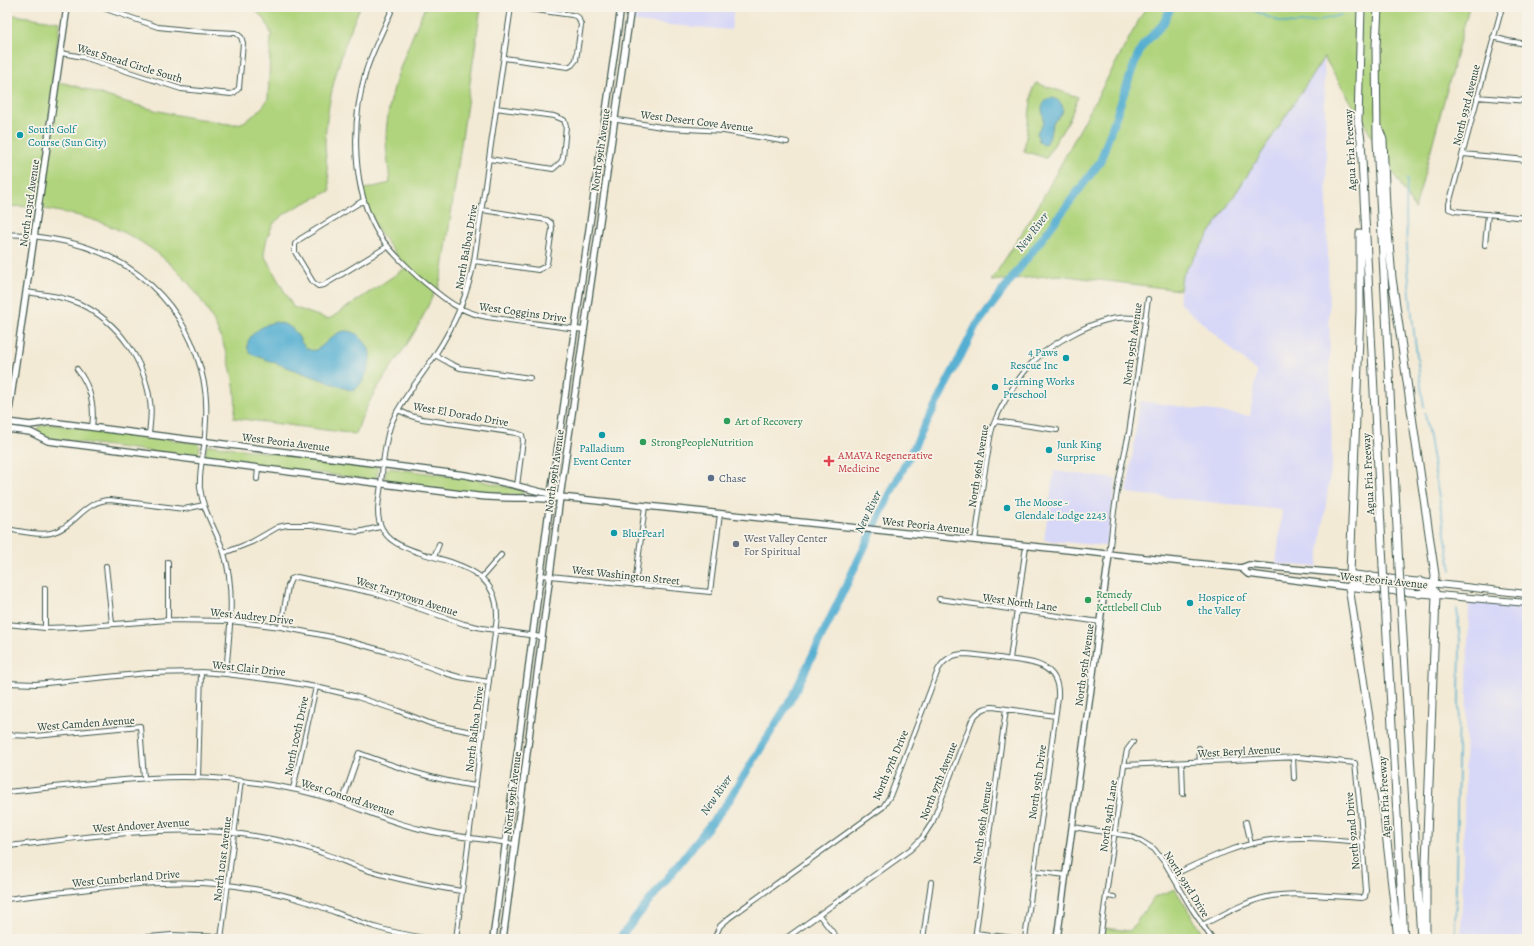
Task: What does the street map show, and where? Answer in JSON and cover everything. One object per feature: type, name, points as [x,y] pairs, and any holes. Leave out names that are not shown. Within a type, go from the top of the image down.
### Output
[{"type":"highway","name":"Agua Fria Freeway","points":[[1361,7],[1358,121],[1361,140],[1404,939]]},
{"type":"highway","points":[[1378,7],[1376,46],[1377,121],[1399,567],[1421,939]]},
{"type":"highway","points":[[1358,121],[1356,140],[1361,239],[1360,311],[1351,580],[1384,815],[1398,939]]},
{"type":"highway","points":[[1377,121],[1383,140],[1386,208],[1392,278],[1425,501],[1433,585],[1436,595],[1426,856],[1426,939]]},
{"type":"highway","points":[[1351,580],[1370,576]]},
{"type":"highway","points":[[1351,580],[1359,586],[1366,588]]},
{"type":"highway","points":[[1420,581],[1433,585]]},
{"type":"highway","points":[[1419,594],[1433,585]]},
{"type":"main road","name":"North 103rd Avenue","points":[[7,423],[67,7]]},
{"type":"main road","name":"North 99th Avenue","points":[[493,939],[550,500],[621,7]]},
{"type":"main road","name":"North 99th Avenue","points":[[503,939],[560,497],[631,7]]},
{"type":"main road","points":[[613,59],[623,60]]},
{"type":"main road","points":[[565,397],[575,398]]},
{"type":"main road","name":"West Peoria Avenue","points":[[7,423],[30,425],[51,422],[475,477],[535,491],[551,493],[560,497],[1241,568],[1249,565],[1351,580]]},
{"type":"main road","name":"West Peoria Avenue","points":[[7,429],[30,432],[48,441],[491,498],[528,498],[550,500],[560,497]]},
{"type":"main road","name":"North 95th Avenue","points":[[1057,939],[1109,554]]},
{"type":"main road","name":"West Peoria Avenue","points":[[1241,568],[1248,574],[1351,580]]},
{"type":"main road","name":"West Peoria Avenue","points":[[1370,576],[1420,581]]},
{"type":"main road","name":"West Peoria Avenue","points":[[1433,585],[1527,594]]},
{"type":"main road","name":"West Peoria Avenue","points":[[1366,588],[1527,603]]},
{"type":"main road","points":[[1488,600],[1496,597],[1522,599],[1527,594]]},
{"type":"main road","points":[[517,754],[527,755]]},
{"type":"street","name":"West Snead Circle South","points":[[61,53],[83,57],[170,86],[231,94],[237,90],[240,85],[243,40],[236,33],[158,27],[100,7]]},
{"type":"street","name":"West Coggins Drive","points":[[393,7],[366,72],[360,101],[356,142],[359,177],[364,200],[375,226],[388,246],[419,278],[444,299],[460,309],[474,314],[584,330]]},
{"type":"street","name":"North Balboa Drive","points":[[456,939],[498,611],[496,600],[490,585],[473,571],[399,545],[387,537],[380,527],[378,511],[388,434],[398,410],[410,390],[435,355],[460,309],[469,286],[490,159],[511,7]]},
{"type":"street","points":[[504,58],[568,67],[576,60],[581,25],[578,17],[514,7]]},
{"type":"street","name":"North 93rd Avenue","points":[[1488,214],[1455,211],[1449,209],[1449,204],[1502,7]]},
{"type":"street","points":[[1493,37],[1527,44]]},
{"type":"street","points":[[1477,97],[1527,101]]},
{"type":"street","points":[[490,159],[553,169],[561,162],[563,158],[565,142],[566,123],[559,118],[496,108]]},
{"type":"street","name":"West Desert Cove Avenue","points":[[605,118],[668,128],[724,131],[787,142]]},
{"type":"street","points":[[1463,154],[1527,160]]},
{"type":"street","points":[[364,200],[300,239],[296,244],[295,252],[313,282],[318,286],[324,285],[388,246]]},
{"type":"street","points":[[474,261],[538,270],[544,268],[547,264],[553,225],[549,221],[542,218],[482,210]]},
{"type":"street","points":[[1485,245],[1488,214],[1527,218]]},
{"type":"street","points":[[7,235],[34,237],[78,244],[119,261],[149,282],[183,324],[200,362],[207,406],[200,486],[204,505],[224,553],[230,585],[230,621],[226,674]]},
{"type":"street","points":[[26,292],[56,297],[80,304],[103,318],[117,331],[132,349],[144,375],[150,401],[149,434]]},
{"type":"street","name":"North 95th Avenue","points":[[1109,554],[1114,510],[1130,428],[1148,299]]},
{"type":"street","name":"North 96th Avenue","points":[[975,540],[986,464],[995,421],[1024,372],[1033,361],[1049,348],[1061,340],[1096,323],[1116,318],[1145,320]]},
{"type":"street","points":[[435,355],[460,368],[530,378]]},
{"type":"street","points":[[77,369],[88,386],[93,400],[94,413],[92,427]]},
{"type":"street","name":"West El Dorado Drive","points":[[398,410],[411,416],[516,432],[522,435],[523,440],[517,486]]},
{"type":"street","points":[[995,421],[1058,430]]},
{"type":"street","points":[[257,479],[258,468]]},
{"type":"street","points":[[7,529],[52,533],[63,528],[89,507],[101,500],[184,509],[204,505]]},
{"type":"street","points":[[635,585],[645,506]]},
{"type":"street","name":"West Washington Street","points":[[540,575],[710,592],[720,514]]},
{"type":"street","points":[[224,553],[252,542],[278,527],[287,525],[311,525],[358,532],[380,527]]},
{"type":"street","points":[[434,557],[439,544]]},
{"type":"street","points":[[1010,660],[1026,546]]},
{"type":"street","points":[[482,577],[501,555]]},
{"type":"street","points":[[168,562],[168,620]]},
{"type":"street","points":[[106,566],[112,623]]},
{"type":"street","name":"West Tarrytown Avenue","points":[[282,627],[288,586],[291,579],[296,577],[374,593],[464,624],[542,637]]},
{"type":"street","points":[[45,628],[46,588]]},
{"type":"street","name":"West North Lane","points":[[939,600],[1100,622]]},
{"type":"street","name":"West Audrey Drive","points":[[7,624],[45,628],[168,620],[230,621],[282,627],[337,638],[388,652],[445,673],[489,682]]},
{"type":"street","name":"North 97th Drive","points":[[714,939],[720,926],[729,918],[883,808],[890,796],[936,674],[945,661],[953,656],[965,654],[1010,660]]},
{"type":"street","name":"North 95th Drive","points":[[1010,660],[1042,665],[1054,677],[1058,686],[1025,939]]},
{"type":"street","points":[[198,778],[201,672]]},
{"type":"street","name":"West Clair Drive","points":[[7,683],[36,684],[148,673],[201,672],[226,674],[316,687],[368,701],[432,724],[482,734]]},
{"type":"street","name":"North 100th Drive","points":[[293,789],[316,687]]},
{"type":"street","name":"North 97th Avenue","points":[[786,939],[911,849],[922,838],[933,821],[975,715],[988,707],[1055,716]]},
{"type":"street","name":"North 96th Avenue","points":[[975,939],[1006,709]]},
{"type":"street","name":"West Camden Avenue","points":[[7,735],[35,736],[140,726],[144,778]]},
{"type":"street","name":"North 94th Lane","points":[[1100,939],[1124,765],[1127,750],[1132,742]]},
{"type":"street","points":[[1199,748],[1200,762]]},
{"type":"street","points":[[342,803],[359,753],[426,777],[446,782],[476,786]]},
{"type":"street","points":[[1293,757],[1294,778]]},
{"type":"street","name":"West Beryl Avenue","points":[[1124,765],[1293,757],[1306,757],[1355,763]]},
{"type":"street","points":[[1182,763],[1183,794]]},
{"type":"street","name":"North 92nd Drive","points":[[1202,925],[1250,903],[1267,897],[1289,895],[1366,897],[1355,763]]},
{"type":"street","name":"West Concord Avenue","points":[[7,792],[144,778],[241,780],[293,789],[342,803],[375,816],[419,829],[469,838],[516,844]]},
{"type":"street","name":"North 101st Avenue","points":[[221,938],[241,780]]},
{"type":"street","points":[[1246,822],[1251,844]]},
{"type":"street","name":"North 93rd Drive","points":[[1072,827],[1130,836],[1149,845],[1158,853],[1173,875],[1202,925],[1212,939]]},
{"type":"street","name":"West Andover Avenue","points":[[7,846],[153,831],[186,830],[235,833],[294,844],[395,878],[461,891]]},
{"type":"street","points":[[1173,875],[1221,853],[1251,844],[1290,838],[1362,842]]},
{"type":"street","points":[[1034,871],[1066,875]]},
{"type":"street","name":"West Cumberland Drive","points":[[7,899],[146,884],[184,882],[228,885],[253,888],[301,900],[378,928],[431,939]]},
{"type":"street","points":[[923,939],[931,882]]},
{"type":"street","points":[[1106,896],[1114,897]]},
{"type":"street","points":[[820,915],[838,939]]},
{"type":"street","points":[[976,933],[1020,939]]},
{"type":"street","points":[[125,939],[172,935],[221,938]]},
{"type":"shaded area","points":[[635,7],[734,7],[731,30],[633,22]]},
{"type":"shaded area","points":[[1324,56],[1332,461],[1317,567],[1276,564],[1282,510],[1127,493],[1140,401],[1250,416],[1257,372],[1179,302],[1182,276]]},
{"type":"shaded area","points":[[1054,471],[1116,479],[1107,543],[1105,546],[1044,540]]},
{"type":"shaded area","points":[[1469,602],[1527,606],[1527,939],[1461,939]]},
{"type":"green space","name":"South Golf Course (Sun City)","points":[[250,7],[360,7],[336,74],[326,125],[325,143],[330,191],[295,207],[277,220],[274,223],[266,241],[264,255],[293,307],[327,319],[331,318],[407,267],[375,226],[361,190],[390,183],[386,138],[390,104],[399,71],[425,7],[481,7],[443,269],[437,293],[435,291],[414,333],[374,393],[361,419],[356,434],[234,418],[235,395],[233,380],[228,358],[217,328],[202,302],[184,278],[164,258],[140,241],[114,228],[86,218],[37,208],[19,206],[7,207],[7,14],[60,22],[52,81],[76,86],[161,111],[232,124],[240,123],[250,118],[263,106],[268,98],[271,34],[264,19],[258,12]]},
{"type":"green space","points":[[1146,7],[1469,7],[1415,209],[1324,57],[1182,276],[1180,290],[1059,275],[991,281],[1034,214]]},
{"type":"green space","points":[[1036,83],[1078,97],[1070,118],[1046,158],[1024,151],[1033,88]]},
{"type":"green space","points":[[49,424],[197,443],[200,446],[198,457],[49,438],[41,435],[37,430],[38,427]]},
{"type":"green space","points":[[210,445],[374,466],[378,470],[376,478],[373,480],[209,459],[206,457],[206,447]]},
{"type":"green space","points":[[389,468],[473,479],[521,490],[523,492],[522,495],[475,494],[387,482],[385,480],[386,471]]},
{"type":"green space","points":[[1175,889],[1206,939],[1104,939],[1105,928],[1130,931],[1154,897]]},
{"type":"water","points":[[1051,98],[1062,104],[1063,110],[1060,116],[1053,123],[1050,138],[1043,145],[1039,141],[1037,134],[1044,120],[1042,110],[1043,104]]},
{"type":"water","points":[[275,322],[284,324],[295,331],[306,348],[310,350],[318,349],[341,332],[350,331],[357,334],[367,345],[370,355],[368,370],[360,385],[353,391],[251,354],[248,349],[250,338],[259,329]]},
{"type":"waterway","name":"New River","points":[[619,939],[728,802],[794,694],[888,498],[976,326],[1100,162],[1135,62],[1143,45],[1163,24],[1171,7]]},
{"type":"waterway","points":[[1247,7],[1272,19],[1288,23],[1308,22],[1341,15]]},
{"type":"waterway","points":[[1407,179],[1406,236],[1410,293],[1424,407]]},
{"type":"waterway","points":[[1425,413],[1451,570]]},
{"type":"waterway","points":[[1455,939],[1460,641],[1457,609]]},
{"type":"place","name":"South Golf Course (Sun City)","points":[[20,135]]},
{"type":"place","name":"4 Paws Rescue Inc","points":[[1066,358]]},
{"type":"place","name":"Learning Works Preschool","points":[[995,387]]},
{"type":"place","name":"Art of Recovery","points":[[727,421]]},
{"type":"place","name":"Palladium Event Center","points":[[602,435]]},
{"type":"place","name":"StrongPeopleNutrition","points":[[643,442]]},
{"type":"place","name":"Junk King Surprise","points":[[1049,450]]},
{"type":"place","name":"AMAVA Regenerative Medicine","points":[[829,461]]},
{"type":"place","name":"Chase","points":[[711,478]]},
{"type":"place","name":"The Moose - Glendale Lodge 2243","points":[[1007,508]]},
{"type":"place","name":"BluePearl","points":[[614,533]]},
{"type":"place","name":"West Valley Center For Spiritual","points":[[736,544]]},
{"type":"place","name":"Remedy Kettlebell Club","points":[[1088,600]]},
{"type":"place","name":"Hospice of the Valley","points":[[1190,603]]}]
